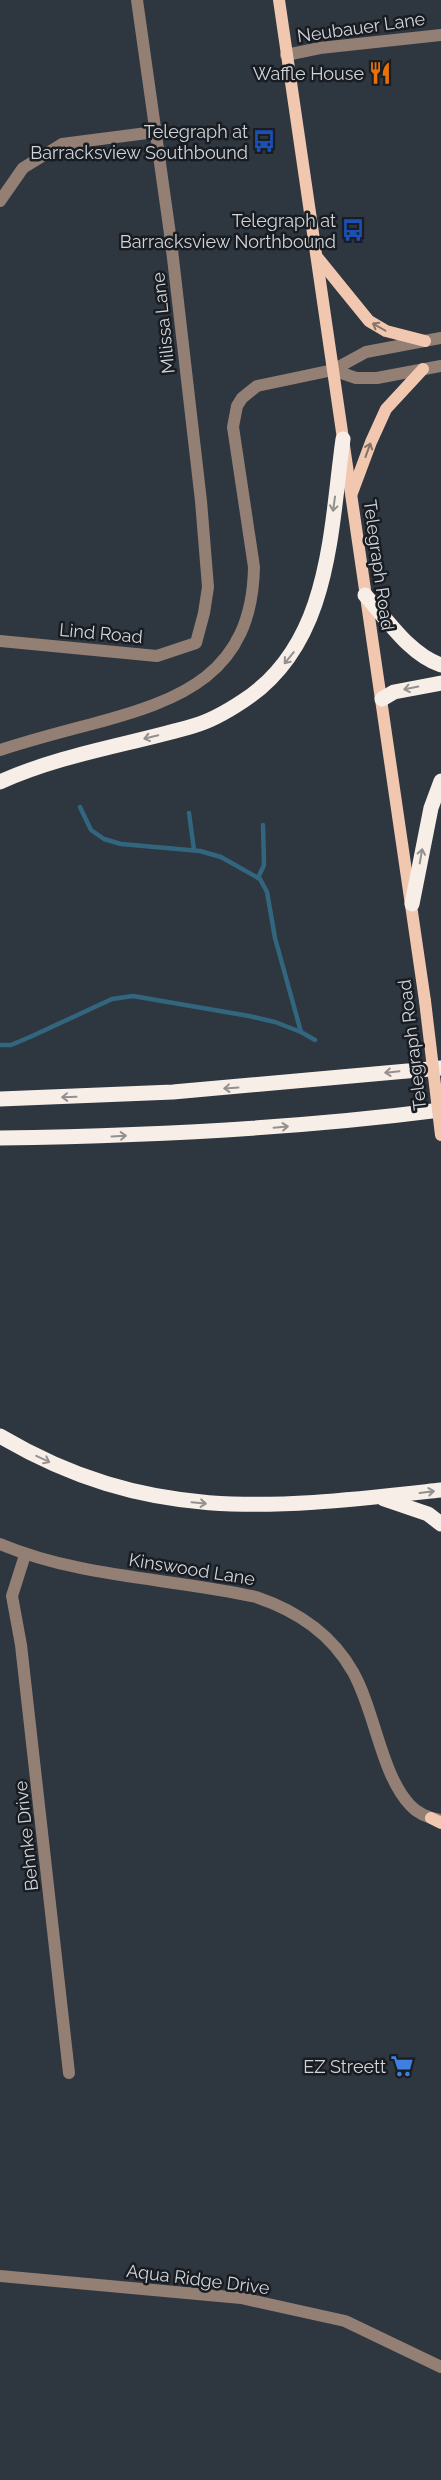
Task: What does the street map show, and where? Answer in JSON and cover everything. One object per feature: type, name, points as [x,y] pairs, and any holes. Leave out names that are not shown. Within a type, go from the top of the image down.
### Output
[{"type":"highway","points":[[0,782],[67,757],[195,726],[231,709],[268,683],[294,651],[306,631],[319,596],[343,438]]},
{"type":"highway","points":[[365,595],[412,648],[422,656],[441,665]]},
{"type":"highway","points":[[382,699],[394,692],[441,683]]},
{"type":"highway","points":[[412,904],[430,808],[441,781]]},
{"type":"highway","points":[[0,1099],[183,1091],[441,1068]]},
{"type":"highway","points":[[0,1138],[106,1137],[254,1129],[441,1110]]},
{"type":"highway","points":[[0,1436],[25,1450],[79,1474],[108,1484],[179,1501],[252,1506],[378,1498],[441,1490]]},
{"type":"highway","points":[[378,1498],[428,1514],[441,1524]]},
{"type":"main road","name":"Telegraph Road","points":[[279,0],[365,595],[412,904],[441,1135]]},
{"type":"main road","points":[[316,255],[369,321],[386,331],[425,341]]},
{"type":"main road","points":[[351,495],[370,442],[386,409],[423,369]]},
{"type":"street","name":"Milissa Lane","points":[[137,0],[171,241],[201,501],[208,588],[196,643]]},
{"type":"street","name":"Neubauer Lane","points":[[286,55],[320,48],[441,35]]},
{"type":"street","points":[[0,201],[23,168],[62,144],[155,132]]},
{"type":"street","points":[[0,750],[159,704],[189,690],[220,663],[245,626],[253,585],[254,567],[232,427],[237,406],[242,398],[258,386],[333,370],[366,352],[441,338]]},
{"type":"street","points":[[333,370],[356,378],[370,378],[441,366]]},
{"type":"street","name":"Lind Road","points":[[0,641],[157,656],[196,643]]},
{"type":"street","name":"Kinswood Lane","points":[[0,1544],[25,1555],[79,1568],[247,1595],[283,1606],[304,1618],[324,1635],[352,1671],[362,1691],[399,1790],[410,1805],[438,1819]]},
{"type":"street","points":[[6,1596],[25,1555]]},
{"type":"street","name":"Behnke Drive","points":[[6,1596],[21,1645],[69,2073]]},
{"type":"street","name":"Aqua Ridge Drive","points":[[0,2276],[241,2298],[345,2321],[441,2367]]},
{"type":"waterway","points":[[80,807],[91,830],[104,839],[121,844],[200,851],[221,857],[260,879],[267,892],[275,938],[301,1032],[315,1040]]},
{"type":"waterway","points":[[189,813],[194,850]]},
{"type":"waterway","points":[[258,878],[264,865],[263,825]]},
{"type":"waterway","points":[[0,1045],[11,1045],[112,999],[133,996],[249,1016],[275,1022],[301,1032]]},
{"type":"place","name":"Waffle House","points":[[380,73]]},
{"type":"place","name":"Telegraph at Barracksview Southbound","points":[[264,141]]},
{"type":"place","name":"Telegraph at Barracksview Northbound","points":[[353,230]]},
{"type":"place","name":"EZ Streett","points":[[402,2066]]}]
